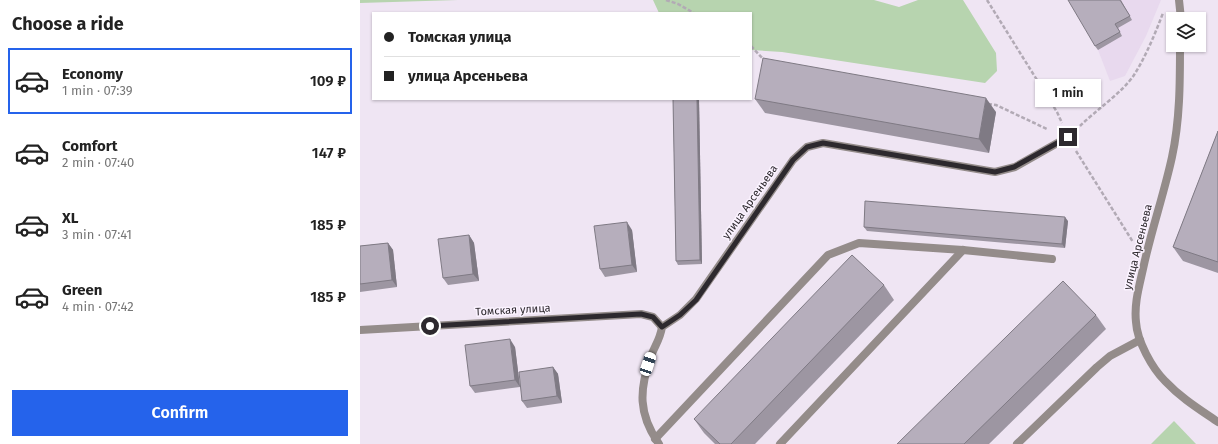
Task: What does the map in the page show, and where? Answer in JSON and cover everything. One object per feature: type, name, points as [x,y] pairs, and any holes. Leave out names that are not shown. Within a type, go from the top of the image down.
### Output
[{"type":"street","points":[[1179,0],[1180,12]]},
{"type":"street","name":"улица Арсеньева","points":[[1180,52],[1180,84],[1177,125],[1172,156],[1136,301],[1136,324],[1140,340],[1151,364],[1164,381],[1184,399],[1218,422]]},
{"type":"street","name":"улица Арсеньева","points":[[662,327],[680,315],[696,300],[793,160],[807,147],[823,143],[995,172],[1014,167],[1068,137]]},
{"type":"street","points":[[662,327],[660,338],[652,354],[642,391],[642,407],[645,418],[657,441],[828,255],[859,243],[963,250],[1052,259]]},
{"type":"street","points":[[780,444],[963,250]]},
{"type":"street","name":"Томская улица","points":[[360,330],[641,314],[653,317],[662,327]]},
{"type":"street","points":[[1017,444],[1096,367],[1110,356],[1140,340]]},
{"type":"path","points":[[666,0],[678,4],[692,12]]},
{"type":"path","points":[[987,0],[1057,112]]},
{"type":"path","points":[[1068,137],[1092,114],[1111,99],[1133,76],[1150,45],[1166,7]]},
{"type":"path","points":[[752,47],[767,64]]},
{"type":"path","points":[[981,102],[996,105],[1068,137],[1145,261]]},
{"type":"shaded area","points":[[1069,0],[1161,0],[1146,36],[1125,76],[1110,81],[1098,50]]},
{"type":"green space","points":[[360,0],[458,0],[360,3]]},
{"type":"green space","points":[[653,0],[874,0],[899,7],[918,0],[963,0],[996,53],[997,71],[985,83],[782,52],[752,50],[752,12],[659,12]]},
{"type":"green space","points":[[1174,421],[1196,444],[1151,444]]},
{"type":"building","points":[[1068,0],[1120,0],[1130,16],[1115,24],[1120,32],[1095,46]]},
{"type":"building","points":[[763,58],[986,98],[979,139],[755,99]]},
{"type":"building","points":[[673,100],[697,100],[700,260],[676,261]]},
{"type":"building","points":[[1218,131],[1218,262],[1173,247]]},
{"type":"building","points":[[865,201],[1065,217],[1062,244],[864,227]]},
{"type":"building","points":[[627,222],[632,265],[600,269],[594,226]]},
{"type":"building","points":[[469,235],[473,274],[443,278],[438,239]]},
{"type":"building","points":[[388,243],[392,280],[360,284],[360,246]]},
{"type":"building","points":[[852,255],[884,285],[731,444],[720,444],[694,419]]},
{"type":"building","points":[[1063,281],[1096,315],[964,444],[897,444]]},
{"type":"building","points":[[510,339],[515,380],[470,386],[465,345]]},
{"type":"building","points":[[553,367],[557,396],[522,401],[519,372]]},
{"type":"route","points":[[430,326],[641,314],[653,317],[662,327],[680,315],[696,300],[793,160],[807,147],[823,143],[995,172],[1014,167],[1068,137]]}]
